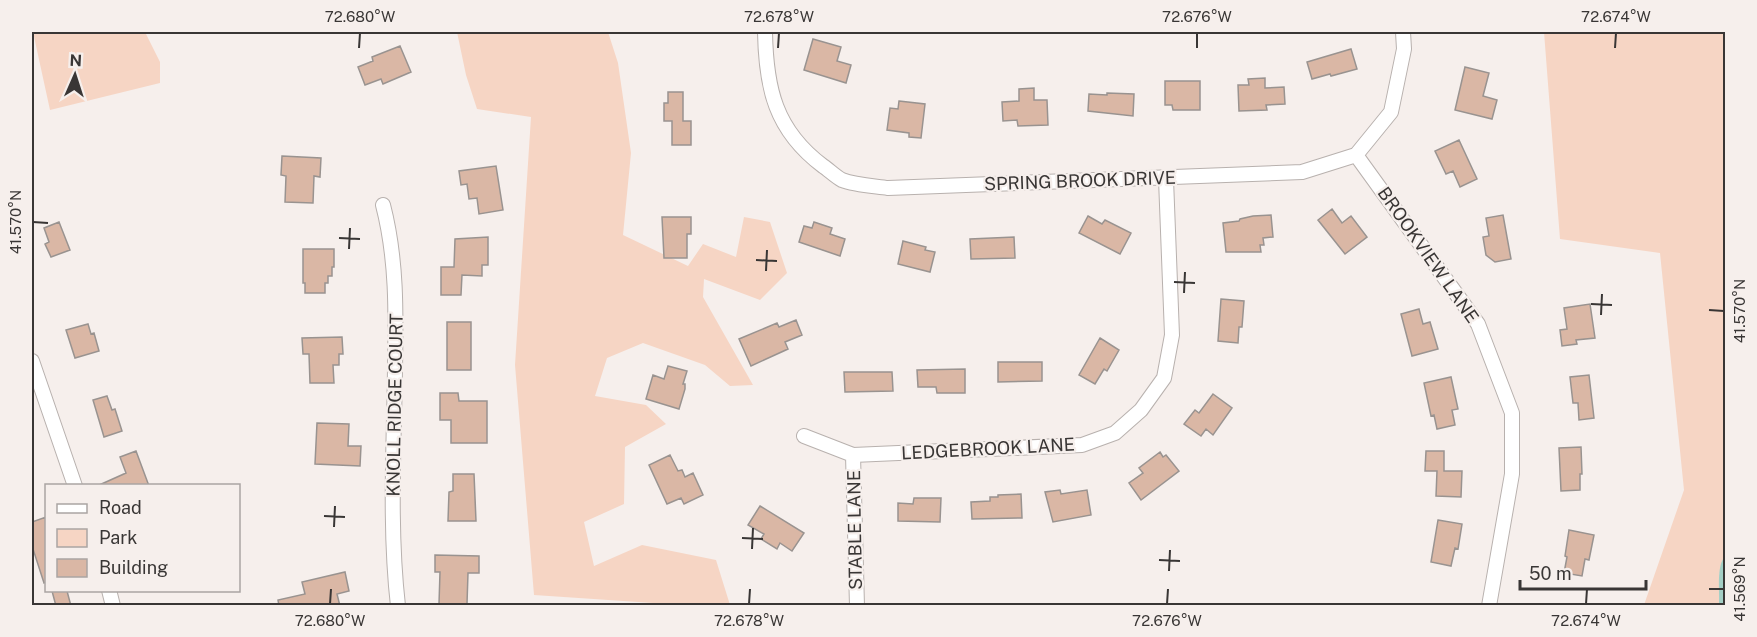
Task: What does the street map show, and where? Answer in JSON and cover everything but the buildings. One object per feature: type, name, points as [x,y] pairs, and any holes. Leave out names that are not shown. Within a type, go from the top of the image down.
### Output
[{"type":"street","name":"SPRING BROOK DRIVE","points":[[765,32],[771,93],[784,124],[815,160],[842,180],[888,188],[1302,172],[1356,155]]},
{"type":"street","points":[[1356,155],[1391,112],[1404,49],[1403,32]]},
{"type":"street","name":"BROOKVIEW LANE","points":[[1356,155],[1478,324],[1512,413],[1512,474],[1489,606]]},
{"type":"street","name":"LEDGEBROOK LANE","points":[[804,436],[853,455],[1082,445],[1115,433],[1141,410],[1164,378],[1172,335],[1166,178]]},
{"type":"street","name":"KNOLL RIDGE COURT","points":[[383,206],[392,252],[396,307],[393,560],[398,606]]},
{"type":"street","points":[[32,361],[74,484]]},
{"type":"street","name":"STABLE LANE","points":[[853,455],[857,606]]},
{"type":"green space","points":[[33,32],[145,32],[160,62],[160,83],[50,110]]},
{"type":"green space","points":[[457,32],[608,32],[618,63],[631,153],[623,235],[688,266],[703,244],[736,257],[744,217],[770,222],[787,273],[760,300],[704,279],[703,297],[753,385],[730,386],[705,365],[643,343],[607,358],[595,396],[646,405],[666,424],[625,447],[624,504],[584,522],[594,566],[642,545],[716,560],[730,605],[683,605],[534,595],[515,365],[531,117],[477,109],[466,75]]},
{"type":"green space","points":[[1544,32],[1725,32],[1726,556],[1720,573],[1719,605],[1644,605],[1684,490],[1660,253],[1560,239]]},
{"type":"water","points":[[1725,556],[1725,605],[1719,605],[1719,572]]}]
